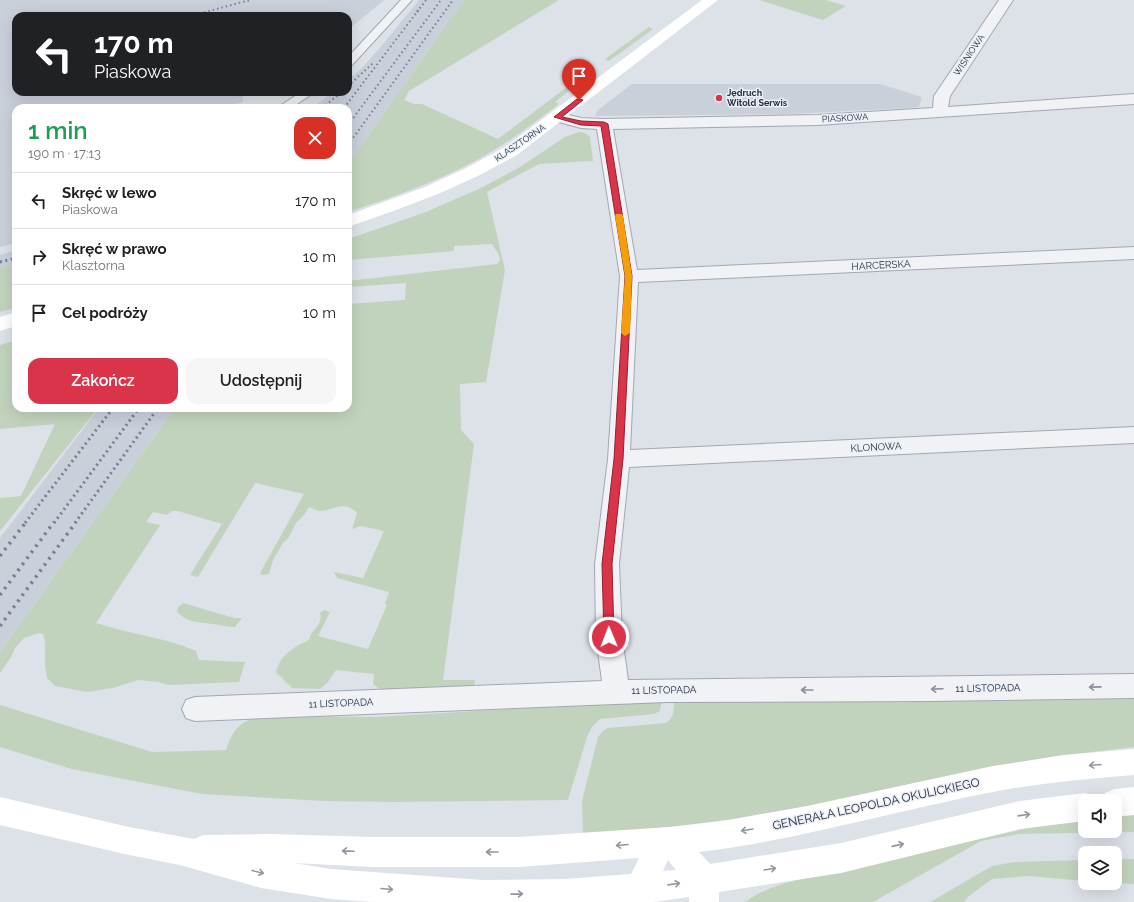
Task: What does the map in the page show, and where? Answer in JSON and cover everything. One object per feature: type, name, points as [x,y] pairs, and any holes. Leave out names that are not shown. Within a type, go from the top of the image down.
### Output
[{"type":"street","name":"KLASZTORNA","points":[[352,220],[427,193],[455,181],[511,151],[711,0]]},
{"type":"street","name":"WIŚNIOWA","points":[[942,112],[940,105],[942,96],[1006,0]]},
{"type":"street","name":"PIASKOWA","points":[[557,117],[581,123],[604,124],[818,120],[1134,99]]},
{"type":"street","points":[[604,124],[628,276],[619,459],[607,564],[609,637],[616,691]]},
{"type":"street","name":"HARCERSKA","points":[[628,276],[1134,253]]},
{"type":"street","points":[[0,324],[12,320]]},
{"type":"street","name":"KLONOWA","points":[[619,459],[1134,435]]},
{"type":"street","name":"11 LISTOPADA","points":[[195,709],[616,691],[1134,686]]},
{"type":"street","name":"GENERAŁA LEOPOLDA OKULICKIEGO","points":[[665,841],[728,834],[807,820],[993,779],[1064,768],[1134,762]]},
{"type":"street","points":[[1122,802],[1134,801]]},
{"type":"street","points":[[0,811],[122,840],[180,850],[261,873],[331,884],[483,895],[640,895],[704,891],[1020,815],[1078,808]]},
{"type":"street","points":[[180,850],[271,848],[371,852],[519,852],[665,841]]},
{"type":"street","points":[[665,841],[704,891]]},
{"type":"street","points":[[640,895],[665,841]]},
{"type":"lane","points":[[352,59],[407,0]]},
{"type":"lane","points":[[289,104],[302,96]]},
{"type":"shaded area","points":[[0,0],[384,0],[352,27],[352,12],[12,12],[12,96],[243,96],[243,102],[235,104],[12,104],[12,244],[0,247]]},
{"type":"shaded area","points":[[419,0],[464,0],[352,158],[352,104],[317,104],[328,96],[352,96],[352,77],[361,69]]},
{"type":"shaded area","points":[[632,84],[880,84],[922,97],[919,107],[909,108],[790,114],[595,116],[598,110]]},
{"type":"shaded area","points":[[12,251],[12,264],[0,268],[0,255]]},
{"type":"shaded area","points":[[96,412],[172,412],[0,652],[0,538]]},
{"type":"green space","points":[[464,0],[559,0],[409,91],[404,100],[414,104],[422,104],[498,139],[567,87],[570,90],[555,102],[559,104],[499,147],[463,167],[426,184],[352,211],[352,158]]},
{"type":"green space","points":[[759,0],[826,0],[846,6],[823,20]]},
{"type":"green space","points":[[649,27],[653,29],[609,61],[605,59]]},
{"type":"green space","points":[[579,132],[585,133],[590,137],[593,161],[539,164],[487,192],[505,270],[486,382],[460,384],[461,430],[474,444],[443,680],[475,680],[474,686],[384,690],[373,684],[374,674],[336,670],[328,682],[320,689],[292,688],[276,672],[278,666],[288,652],[309,640],[310,636],[319,624],[321,617],[320,613],[324,610],[330,612],[318,636],[368,649],[387,605],[385,604],[389,592],[337,578],[334,572],[363,578],[384,531],[361,526],[352,529],[357,513],[348,507],[339,506],[321,511],[309,507],[296,523],[289,537],[283,543],[273,560],[269,574],[262,575],[260,573],[304,494],[255,483],[198,577],[190,575],[222,524],[178,511],[172,511],[167,515],[153,512],[146,522],[160,525],[96,623],[184,646],[196,651],[199,660],[245,662],[239,682],[168,685],[158,682],[138,680],[113,688],[87,692],[55,686],[47,678],[45,665],[45,642],[43,634],[39,633],[24,638],[15,648],[11,657],[0,673],[0,652],[172,412],[352,412],[352,304],[405,300],[406,283],[352,287],[352,281],[497,264],[500,260],[499,255],[492,244],[454,246],[454,251],[352,260],[352,238],[426,212],[481,188],[520,167],[565,137]]},
{"type":"green space","points":[[12,264],[12,309],[0,312],[0,268]]},
{"type":"green space","points":[[12,341],[12,412],[95,412],[0,531],[0,498],[21,496],[55,424],[0,429],[0,345]]},
{"type":"green space","points":[[183,603],[234,618],[242,618],[235,627],[194,621],[181,616],[177,612],[178,607]]},
{"type":"green space","points":[[1134,696],[1134,747],[1050,757],[783,812],[703,824],[583,835],[582,801],[598,737],[608,728],[666,723],[671,718],[674,709],[674,699],[927,702],[931,697]]},
{"type":"green space","points":[[662,700],[660,711],[654,714],[600,719],[592,727],[587,737],[568,800],[393,802],[324,801],[202,794],[72,769],[0,747],[0,705],[152,752],[226,750],[231,737],[237,728],[246,721],[259,716],[376,717]]},
{"type":"green space","points":[[1134,811],[1134,832],[1122,832],[1122,812]]},
{"type":"green space","points":[[1078,818],[1078,833],[1019,834],[981,841],[873,902],[745,902],[782,884],[849,870],[965,842]]},
{"type":"green space","points":[[1122,859],[1134,859],[1134,884],[1122,883]]},
{"type":"green space","points":[[1078,860],[1078,880],[1029,876],[992,879],[969,896],[964,902],[930,902],[992,866],[1015,862]]},
{"type":"railway","points":[[206,12],[250,0]]},
{"type":"railway","points":[[420,8],[426,0]]},
{"type":"railway","points":[[352,120],[441,0]]},
{"type":"railway","points":[[352,139],[453,0]]},
{"type":"railway","points":[[347,104],[420,8]]},
{"type":"railway","points":[[417,12],[420,8]]},
{"type":"railway","points":[[352,82],[373,63]]},
{"type":"railway","points":[[327,104],[337,96]]},
{"type":"railway","points":[[0,262],[12,259]]},
{"type":"railway","points":[[25,523],[110,412]]},
{"type":"railway","points":[[54,523],[136,412]]},
{"type":"railway","points":[[75,523],[155,412]]},
{"type":"railway","points":[[0,556],[26,522]]},
{"type":"railway","points":[[0,595],[54,522]]},
{"type":"railway","points":[[0,626],[76,522]]},
{"type":"slow traffic","points":[[619,216],[628,276],[625,333]]},
{"type":"place","name":"Jędruch Witold Serwis","points":[[719,98]]},
{"type":"route","points":[[579,100],[557,117],[573,122],[604,124],[628,276],[619,459],[607,564],[609,637]]}]
